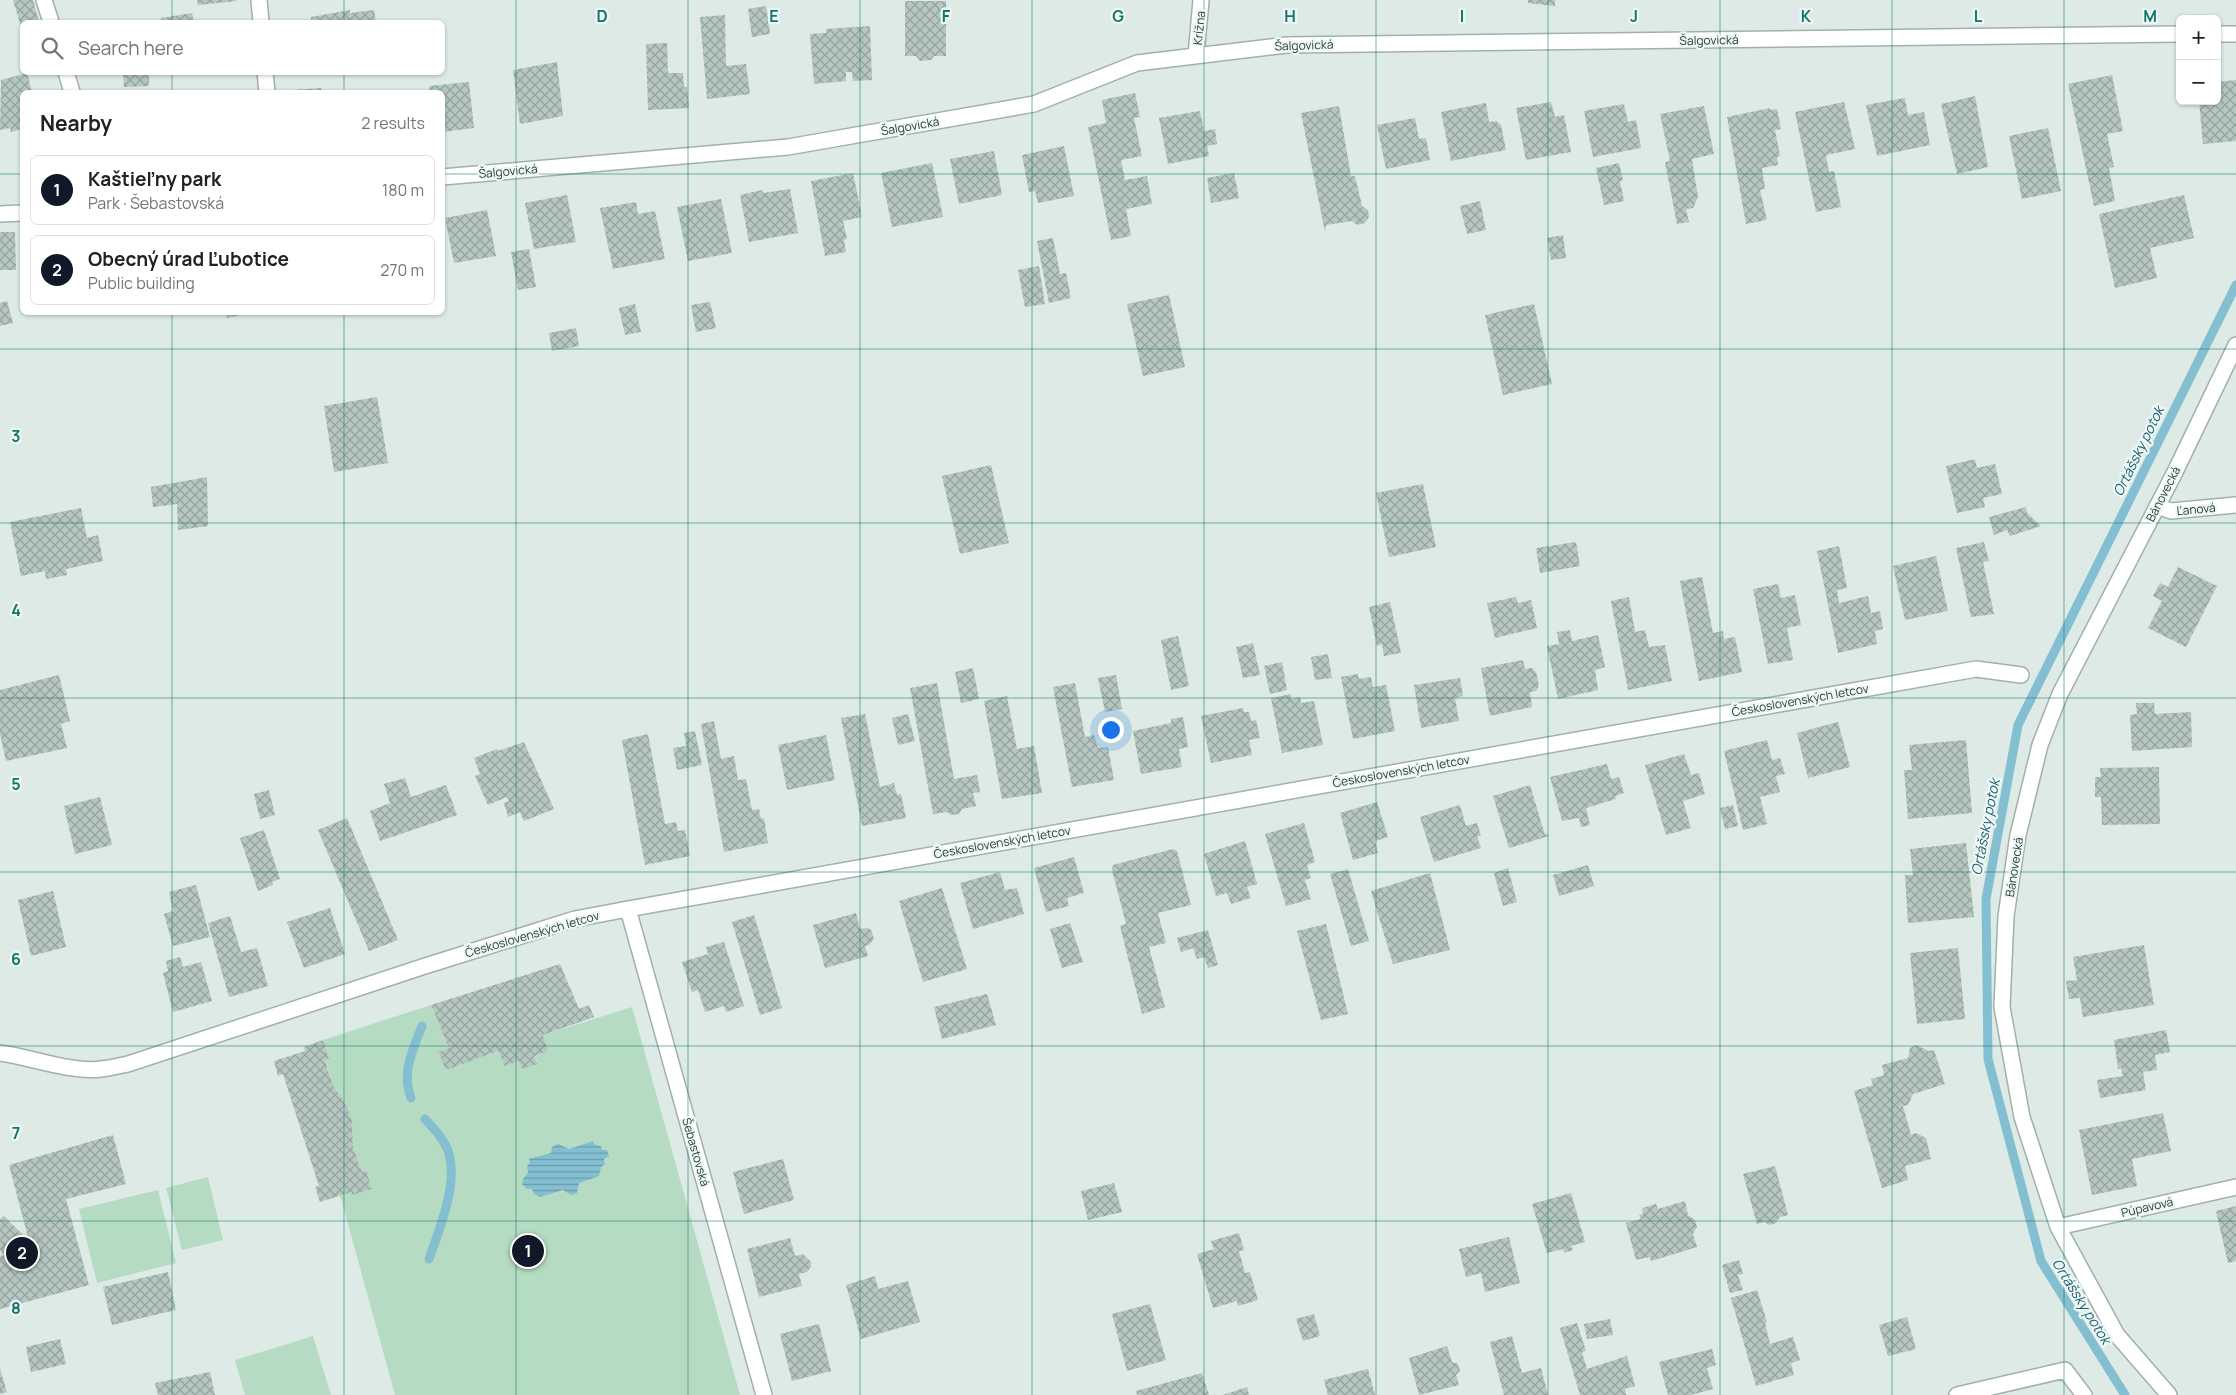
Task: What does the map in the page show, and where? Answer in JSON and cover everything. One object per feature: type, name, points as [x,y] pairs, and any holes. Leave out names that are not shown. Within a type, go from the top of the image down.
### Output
[{"type":"street","points":[[44,0],[50,20]]},
{"type":"street","points":[[259,0],[261,20]]},
{"type":"street","name":"Krížna","points":[[1196,56],[1202,0]]},
{"type":"street","name":"Šalgovická","points":[[445,177],[788,147],[1034,104],[1136,63],[1287,45],[2176,34]]},
{"type":"street","points":[[2221,34],[2236,34]]},
{"type":"street","points":[[67,75],[71,90]]},
{"type":"street","points":[[265,75],[266,90]]},
{"type":"street","points":[[0,214],[20,212]]},
{"type":"street","name":"Bánovecká","points":[[2169,1395],[2117,1336],[2058,1227],[2022,1117],[2002,1007],[2006,916],[2018,835],[2040,745],[2060,694],[2157,506],[2236,344]]},
{"type":"street","name":"Ľanová","points":[[2157,506],[2171,511],[2236,505]]},
{"type":"street","name":"Československých letcov","points":[[0,1053],[26,1056],[73,1068],[99,1070],[128,1064],[440,961],[576,919],[1976,669],[2021,675]]},
{"type":"street","name":"Šebastovská","points":[[628,909],[764,1395]]},
{"type":"street","name":"Púpavová","points":[[2058,1227],[2236,1187]]},
{"type":"street","points":[[1957,1395],[2065,1370],[2084,1395]]},
{"type":"green space","points":[[431,1005],[449,1048],[438,1052],[446,1070],[498,1051],[505,1066],[519,1061],[522,1069],[537,1063],[534,1056],[548,1051],[543,1035],[632,1007],[740,1395],[395,1395],[340,1195],[351,1192],[353,1195],[372,1189],[366,1170],[362,1172],[353,1147],[352,1121],[347,1107],[333,1085],[325,1060],[329,1059],[323,1040]]},
{"type":"green space","points":[[208,1177],[223,1240],[182,1250],[166,1188]]},
{"type":"green space","points":[[158,1190],[176,1263],[97,1283],[79,1209]]},
{"type":"green space","points":[[313,1336],[331,1395],[245,1395],[235,1360]]},
{"type":"water","points":[[593,1141],[595,1145],[601,1146],[602,1150],[607,1150],[609,1156],[604,1159],[605,1164],[601,1167],[599,1176],[579,1183],[577,1193],[571,1195],[563,1190],[540,1197],[534,1194],[532,1189],[527,1189],[522,1184],[523,1179],[528,1173],[529,1159],[551,1153],[552,1147],[558,1144],[569,1149]]},
{"type":"building","points":[[13,0],[33,0],[38,20],[20,20],[20,23]]},
{"type":"building","points":[[197,0],[236,0],[236,1],[198,5]]},
{"type":"building","points":[[1528,0],[1555,0],[1555,6],[1528,3]]},
{"type":"building","points":[[905,1],[946,1],[946,56],[934,56],[931,60],[920,61],[916,56],[905,56]]},
{"type":"building","points":[[766,6],[770,34],[752,37],[748,9]]},
{"type":"building","points":[[350,10],[350,13],[374,10],[376,20],[311,20],[311,17]]},
{"type":"building","points":[[192,13],[194,20],[161,20],[161,18]]},
{"type":"building","points":[[725,15],[726,66],[746,64],[750,94],[707,99],[700,17]]},
{"type":"building","points":[[870,26],[872,80],[853,81],[852,72],[846,72],[846,81],[814,84],[810,34],[826,33],[826,29]]},
{"type":"building","points":[[667,43],[668,73],[683,73],[684,87],[687,87],[689,108],[648,110],[646,44]]},
{"type":"building","points":[[557,62],[563,116],[520,124],[513,70]]},
{"type":"building","points":[[20,75],[28,75],[31,90],[20,90],[20,130],[11,132],[10,128],[0,130],[1,80]]},
{"type":"building","points":[[123,75],[149,75],[149,86],[124,87]]},
{"type":"building","points":[[2112,75],[2123,131],[2107,134],[2114,167],[2109,168],[2115,201],[2094,206],[2068,84]]},
{"type":"building","points":[[2236,80],[2236,141],[2203,144],[2199,105],[2221,105],[2221,82]]},
{"type":"building","points":[[469,82],[474,128],[445,132],[445,90],[430,90],[429,86]]},
{"type":"building","points":[[321,88],[322,90],[293,90]]},
{"type":"building","points":[[1135,93],[1140,117],[1134,118],[1142,156],[1121,160],[1125,180],[1147,176],[1152,204],[1126,209],[1131,236],[1111,240],[1088,127],[1106,123],[1102,100]]},
{"type":"building","points":[[1975,96],[1988,167],[1957,174],[1941,104]]},
{"type":"building","points":[[1905,98],[1908,115],[1924,112],[1930,145],[1877,156],[1866,105]]},
{"type":"building","points":[[1551,102],[1555,117],[1564,115],[1571,152],[1526,160],[1516,108]]},
{"type":"building","points":[[1844,102],[1855,149],[1826,155],[1829,172],[1834,171],[1841,207],[1816,212],[1795,112]]},
{"type":"building","points":[[1486,103],[1489,122],[1496,121],[1501,125],[1506,150],[1451,161],[1441,112]]},
{"type":"building","points":[[1624,104],[1628,122],[1636,120],[1641,148],[1593,157],[1584,111]]},
{"type":"building","points":[[1339,106],[1351,176],[1355,176],[1362,206],[1368,210],[1369,217],[1365,223],[1357,225],[1352,221],[1326,225],[1325,232],[1301,113]]},
{"type":"building","points":[[1704,106],[1714,154],[1692,159],[1698,197],[1693,208],[1686,209],[1689,222],[1677,224],[1665,162],[1670,161],[1660,114]]},
{"type":"building","points":[[1770,108],[1770,110],[1777,109],[1781,129],[1775,130],[1780,156],[1777,157],[1778,165],[1762,168],[1765,189],[1760,190],[1767,220],[1746,224],[1727,117]]},
{"type":"building","points":[[1200,111],[1204,131],[1215,129],[1217,144],[1207,146],[1209,156],[1168,164],[1159,118]]},
{"type":"building","points":[[1415,118],[1419,139],[1426,138],[1430,160],[1386,169],[1377,125]]},
{"type":"building","points":[[2048,128],[2061,191],[2022,199],[2009,136]]},
{"type":"building","points":[[1064,146],[1074,196],[1038,203],[1035,191],[1029,192],[1022,155]]},
{"type":"building","points":[[994,151],[1002,195],[959,204],[950,159]]},
{"type":"building","points":[[932,163],[943,217],[892,227],[881,173]]},
{"type":"building","points":[[1619,163],[1623,180],[1620,181],[1624,201],[1604,205],[1596,168]]},
{"type":"building","points":[[853,173],[862,217],[843,221],[847,239],[844,240],[846,252],[825,256],[811,181]]},
{"type":"building","points":[[1234,173],[1239,198],[1211,203],[1207,178]]},
{"type":"building","points":[[790,189],[798,233],[749,242],[740,195],[762,190],[763,193]]},
{"type":"building","points":[[567,195],[576,242],[534,249],[525,203]]},
{"type":"building","points":[[2184,195],[2194,238],[2150,248],[2157,278],[2115,288],[2099,214]]},
{"type":"building","points":[[721,199],[732,253],[688,261],[677,207]]},
{"type":"building","points":[[1480,201],[1486,230],[1467,234],[1460,206]]},
{"type":"building","points":[[636,202],[638,214],[655,211],[665,259],[613,269],[600,208]]},
{"type":"building","points":[[487,210],[496,256],[454,263],[445,218]]},
{"type":"building","points":[[0,232],[15,232],[16,270],[0,270]]},
{"type":"building","points":[[1563,235],[1566,258],[1551,260],[1547,238]]},
{"type":"building","points":[[1053,238],[1060,274],[1066,273],[1071,298],[1049,303],[1037,241]]},
{"type":"building","points":[[529,249],[536,287],[518,290],[511,252]]},
{"type":"building","points":[[1039,266],[1045,304],[1025,307],[1018,270]]},
{"type":"building","points":[[1169,295],[1185,367],[1143,376],[1127,304]]},
{"type":"building","points":[[7,301],[13,323],[0,326],[0,303]]},
{"type":"building","points":[[710,302],[716,328],[696,332],[691,305]]},
{"type":"building","points":[[635,304],[641,332],[625,335],[619,308]]},
{"type":"building","points":[[1534,304],[1552,384],[1503,395],[1485,315]]},
{"type":"building","points":[[226,315],[240,315],[227,318]]},
{"type":"building","points":[[576,328],[579,346],[552,351],[549,333]]},
{"type":"building","points":[[377,397],[388,463],[334,472],[324,406]]},
{"type":"building","points":[[1975,459],[1977,468],[1995,464],[2002,494],[1983,498],[1985,507],[1957,513],[1946,466]]},
{"type":"building","points":[[991,465],[1009,543],[960,554],[942,476]]},
{"type":"building","points":[[207,477],[208,526],[178,530],[177,504],[153,507],[151,487]]},
{"type":"building","points":[[1423,484],[1436,547],[1389,557],[1376,493]]},
{"type":"building","points":[[2026,507],[2027,513],[2041,526],[2010,536],[2007,530],[1994,535],[1989,517]]},
{"type":"building","points":[[81,508],[87,538],[98,535],[103,561],[66,569],[67,575],[46,579],[45,571],[21,576],[10,522]]},
{"type":"building","points":[[1576,542],[1580,566],[1540,573],[1536,548]]},
{"type":"building","points":[[1984,542],[1989,561],[1983,562],[1994,614],[1971,617],[1956,548]]},
{"type":"building","points":[[1839,546],[1847,588],[1837,590],[1839,603],[1868,596],[1871,613],[1880,611],[1883,629],[1875,631],[1877,644],[1838,653],[1817,551]]},
{"type":"building","points":[[1936,556],[1948,611],[1905,620],[1893,566]]},
{"type":"building","points":[[2178,567],[2217,586],[2186,647],[2148,628],[2162,601],[2153,596],[2160,583],[2168,587]]},
{"type":"building","points":[[1702,577],[1713,633],[1723,631],[1724,639],[1735,637],[1742,672],[1699,681],[1680,581]]},
{"type":"building","points":[[1778,584],[1781,598],[1795,595],[1801,625],[1787,628],[1793,660],[1768,664],[1753,589]]},
{"type":"building","points":[[1516,597],[1518,603],[1531,600],[1537,628],[1495,638],[1487,603]]},
{"type":"building","points":[[1629,597],[1635,632],[1645,630],[1649,647],[1665,645],[1672,681],[1628,690],[1611,601]]},
{"type":"building","points":[[1390,602],[1401,653],[1384,656],[1382,644],[1377,646],[1369,607]]},
{"type":"building","points":[[1570,630],[1572,641],[1598,635],[1605,667],[1595,670],[1598,690],[1558,699],[1547,646],[1559,644],[1557,632]]},
{"type":"building","points":[[1178,636],[1189,686],[1171,690],[1161,640]]},
{"type":"building","points":[[1253,643],[1260,675],[1243,678],[1236,647]]},
{"type":"building","points":[[1328,654],[1332,678],[1315,680],[1311,657]]},
{"type":"building","points":[[1523,660],[1525,669],[1532,668],[1536,672],[1539,685],[1536,691],[1530,692],[1532,707],[1490,716],[1481,668]]},
{"type":"building","points":[[1282,662],[1287,690],[1270,694],[1264,666]]},
{"type":"building","points":[[973,668],[979,699],[961,703],[955,672]]},
{"type":"building","points":[[1358,674],[1359,679],[1371,677],[1373,687],[1386,685],[1395,731],[1353,739],[1341,677]]},
{"type":"building","points":[[59,675],[70,721],[61,724],[67,748],[6,761],[0,734],[0,690]]},
{"type":"building","points":[[1116,675],[1122,709],[1105,712],[1098,678]]},
{"type":"building","points":[[1460,678],[1463,696],[1455,698],[1459,721],[1421,728],[1414,685]]},
{"type":"building","points":[[937,683],[954,779],[977,775],[980,792],[973,793],[976,806],[962,809],[959,814],[951,815],[947,812],[933,814],[910,688]]},
{"type":"building","points":[[1075,683],[1085,737],[1094,735],[1098,748],[1108,747],[1114,780],[1072,787],[1053,687]]},
{"type":"building","points":[[1291,694],[1291,699],[1300,697],[1301,703],[1314,701],[1323,745],[1282,753],[1271,698]]},
{"type":"building","points":[[1007,696],[1017,749],[1034,746],[1042,793],[1002,799],[984,701]]},
{"type":"building","points":[[2136,703],[2154,703],[2155,714],[2191,712],[2192,747],[2132,751],[2130,715],[2137,714]]},
{"type":"building","points":[[1243,708],[1244,712],[1249,712],[1251,721],[1256,720],[1260,738],[1249,740],[1252,755],[1211,763],[1201,716]]},
{"type":"building","points":[[865,714],[880,787],[894,783],[897,795],[901,794],[906,818],[862,826],[841,718]]},
{"type":"building","points":[[908,714],[915,741],[898,745],[892,718]]},
{"type":"building","points":[[1183,717],[1188,747],[1179,749],[1182,767],[1141,774],[1133,731],[1171,723],[1171,719]]},
{"type":"building","points":[[714,721],[721,759],[734,756],[738,780],[746,779],[752,810],[759,809],[761,819],[764,818],[768,843],[724,852],[701,724]]},
{"type":"building","points":[[1838,722],[1850,767],[1808,778],[1797,733]]},
{"type":"building","points":[[695,731],[702,765],[677,770],[673,748],[686,746],[684,733]]},
{"type":"building","points":[[648,734],[665,824],[676,822],[678,831],[685,830],[690,856],[645,865],[622,740]]},
{"type":"building","points":[[826,735],[835,780],[787,790],[778,745]]},
{"type":"building","points":[[1767,740],[1772,760],[1780,758],[1785,774],[1776,776],[1780,792],[1760,797],[1767,824],[1743,830],[1724,751]]},
{"type":"building","points":[[1966,740],[1972,813],[1908,819],[1904,770],[1912,770],[1909,745]]},
{"type":"building","points":[[524,742],[554,809],[524,821],[520,812],[508,817],[504,803],[509,801],[507,797],[488,805],[475,776],[480,774],[474,758],[497,749],[498,751]]},
{"type":"building","points":[[1684,754],[1691,775],[1699,773],[1705,794],[1683,801],[1691,828],[1666,835],[1645,765]]},
{"type":"building","points":[[1607,764],[1611,779],[1619,777],[1624,793],[1615,796],[1616,799],[1586,808],[1590,825],[1581,827],[1579,818],[1562,821],[1550,777]]},
{"type":"building","points":[[2159,767],[2160,824],[2102,825],[2101,797],[2095,797],[2095,777],[2101,777],[2100,768]]},
{"type":"building","points":[[405,778],[411,797],[446,785],[457,815],[380,841],[370,811],[390,803],[384,784]]},
{"type":"building","points":[[1530,785],[1545,835],[1548,834],[1549,836],[1509,848],[1493,796]]},
{"type":"building","points":[[269,790],[275,815],[260,819],[254,794]]},
{"type":"building","points":[[100,797],[112,845],[75,854],[64,806]]},
{"type":"building","points":[[1377,802],[1388,837],[1375,841],[1378,853],[1353,860],[1340,813]]},
{"type":"building","points":[[1460,805],[1466,826],[1477,823],[1481,836],[1477,836],[1481,848],[1434,862],[1420,817]]},
{"type":"building","points":[[1733,805],[1738,826],[1725,829],[1720,808]]},
{"type":"building","points":[[347,818],[398,940],[369,951],[318,830]]},
{"type":"building","points":[[1304,823],[1315,862],[1307,865],[1311,878],[1305,880],[1311,899],[1286,906],[1265,834]]},
{"type":"building","points":[[264,830],[280,879],[272,882],[273,885],[258,891],[240,838]]},
{"type":"building","points":[[1245,841],[1257,884],[1247,887],[1251,898],[1231,904],[1227,893],[1216,896],[1204,854]]},
{"type":"building","points":[[1966,843],[1974,917],[1908,923],[1905,875],[1913,875],[1910,849]]},
{"type":"building","points":[[1173,849],[1177,851],[1191,905],[1158,913],[1166,943],[1149,947],[1165,1007],[1142,1014],[1120,926],[1126,924],[1112,870],[1113,865]]},
{"type":"building","points":[[1074,857],[1084,893],[1067,898],[1069,906],[1046,912],[1034,868]]},
{"type":"building","points":[[1588,865],[1594,886],[1559,896],[1553,875]]},
{"type":"building","points":[[1508,868],[1517,902],[1503,906],[1494,873]]},
{"type":"building","points":[[1348,869],[1369,941],[1351,946],[1330,874]]},
{"type":"building","points":[[1000,872],[1005,890],[1017,888],[1024,914],[973,929],[960,883]]},
{"type":"building","points":[[1430,873],[1450,950],[1393,964],[1371,891]]},
{"type":"building","points":[[196,885],[210,937],[173,946],[164,914],[173,911],[169,892]]},
{"type":"building","points":[[942,888],[967,969],[923,982],[899,901]]},
{"type":"building","points":[[53,891],[66,947],[31,956],[18,900]]},
{"type":"building","points":[[330,908],[345,954],[304,968],[287,922]]},
{"type":"building","points":[[856,913],[860,929],[867,928],[871,930],[874,939],[869,945],[865,946],[868,956],[825,968],[813,925]]},
{"type":"building","points":[[754,915],[782,1008],[760,1015],[732,922]]},
{"type":"building","points":[[230,916],[241,952],[257,948],[268,986],[229,997],[208,923]]},
{"type":"building","points":[[1070,923],[1083,962],[1062,968],[1050,929]]},
{"type":"building","points":[[1326,924],[1348,1014],[1321,1020],[1297,931]]},
{"type":"building","points":[[1208,930],[1218,965],[1208,968],[1204,957],[1197,959],[1193,948],[1181,952],[1177,938]]},
{"type":"building","points":[[724,942],[744,1006],[726,1012],[724,1006],[705,1012],[698,990],[692,992],[682,962],[708,954],[706,947]]},
{"type":"building","points":[[2144,945],[2154,1005],[2083,1017],[2080,998],[2069,999],[2066,981],[2077,980],[2073,957]]},
{"type":"building","points":[[1958,948],[1965,1019],[1917,1024],[1910,953]]},
{"type":"building","points":[[180,957],[183,967],[201,962],[212,1001],[173,1012],[163,973],[168,971],[166,961]]},
{"type":"building","points":[[560,964],[579,1009],[589,1005],[594,1017],[543,1035],[548,1051],[534,1056],[537,1064],[522,1069],[519,1061],[505,1066],[498,1051],[446,1070],[438,1052],[449,1048],[431,1005]]},
{"type":"building","points":[[987,994],[996,1025],[942,1039],[934,1007]]},
{"type":"building","points":[[2166,1030],[2170,1052],[2155,1055],[2157,1070],[2143,1072],[2146,1090],[2100,1098],[2097,1080],[2123,1076],[2121,1068],[2118,1069],[2114,1040]]},
{"type":"building","points":[[323,1040],[329,1059],[325,1060],[328,1071],[333,1085],[347,1107],[352,1121],[353,1147],[362,1172],[366,1170],[372,1189],[353,1195],[351,1192],[320,1202],[315,1187],[319,1186],[283,1074],[278,1076],[274,1061],[305,1051],[304,1047]]},
{"type":"building","points":[[1916,1045],[1929,1051],[1934,1050],[1945,1084],[1913,1094],[1908,1105],[1903,1106],[1911,1135],[1916,1133],[1926,1138],[1931,1159],[1905,1166],[1908,1180],[1882,1188],[1854,1091],[1873,1085],[1871,1079],[1884,1075],[1882,1065],[1908,1058],[1910,1048]]},
{"type":"building","points":[[2163,1113],[2171,1151],[2132,1159],[2137,1186],[2092,1195],[2079,1130]]},
{"type":"building","points":[[113,1135],[126,1184],[66,1199],[89,1285],[0,1309],[0,1256],[5,1255],[0,1250],[0,1220],[4,1216],[29,1241],[9,1165]]},
{"type":"building","points":[[783,1159],[794,1200],[744,1214],[733,1172]]},
{"type":"building","points":[[1775,1166],[1788,1215],[1780,1217],[1776,1223],[1770,1225],[1764,1222],[1757,1224],[1743,1174]]},
{"type":"building","points":[[1114,1183],[1122,1212],[1088,1220],[1081,1191]]},
{"type":"building","points":[[1571,1193],[1585,1242],[1571,1246],[1573,1250],[1564,1253],[1563,1249],[1547,1253],[1532,1204]]},
{"type":"building","points":[[1685,1201],[1688,1215],[1695,1220],[1697,1227],[1693,1234],[1697,1247],[1651,1261],[1650,1257],[1636,1260],[1626,1223],[1641,1219],[1639,1215],[1643,1214],[1642,1208],[1656,1204],[1658,1209]]},
{"type":"building","points":[[2236,1206],[2236,1261],[2228,1263],[2216,1211]]},
{"type":"building","points":[[1239,1233],[1244,1250],[1239,1251],[1245,1273],[1250,1272],[1258,1300],[1238,1306],[1237,1301],[1213,1308],[1197,1254],[1214,1249],[1211,1241]]},
{"type":"building","points":[[1509,1237],[1520,1283],[1485,1292],[1481,1273],[1466,1277],[1459,1249]]},
{"type":"building","points":[[790,1238],[795,1256],[803,1254],[811,1262],[811,1267],[807,1272],[799,1274],[802,1286],[759,1297],[747,1249]]},
{"type":"building","points":[[1739,1260],[1743,1274],[1738,1275],[1743,1290],[1730,1293],[1722,1265]]},
{"type":"building","points":[[168,1272],[176,1310],[112,1325],[103,1287]]},
{"type":"building","points":[[875,1276],[878,1289],[908,1281],[920,1322],[861,1339],[846,1285]]},
{"type":"building","points":[[1757,1290],[1767,1322],[1765,1323],[1770,1344],[1793,1337],[1800,1360],[1791,1363],[1794,1375],[1756,1386],[1731,1298]]},
{"type":"building","points":[[1150,1304],[1166,1360],[1127,1371],[1112,1314]]},
{"type":"building","points":[[1314,1314],[1320,1336],[1303,1341],[1296,1319]]},
{"type":"building","points":[[1907,1317],[1916,1349],[1888,1356],[1879,1325]]},
{"type":"building","points":[[1610,1319],[1613,1335],[1587,1339],[1584,1324]]},
{"type":"building","points":[[1577,1323],[1586,1351],[1582,1352],[1587,1369],[1627,1356],[1635,1386],[1625,1389],[1626,1395],[1580,1395],[1560,1328]]},
{"type":"building","points":[[819,1324],[831,1371],[792,1381],[780,1334]]},
{"type":"building","points":[[1512,1336],[1522,1373],[1541,1368],[1548,1395],[1504,1395],[1490,1342]]},
{"type":"building","points":[[60,1339],[66,1364],[31,1372],[26,1347]]},
{"type":"building","points":[[1447,1346],[1452,1362],[1458,1364],[1460,1371],[1456,1375],[1459,1385],[1419,1395],[1409,1358]]},
{"type":"building","points":[[1712,1349],[1716,1365],[1707,1368],[1713,1389],[1691,1395],[1668,1395],[1659,1362]]},
{"type":"building","points":[[0,1369],[7,1392],[0,1394]]},
{"type":"building","points":[[1368,1369],[1375,1395],[1328,1395],[1324,1380]]},
{"type":"building","points":[[210,1372],[215,1395],[158,1395],[155,1383]]},
{"type":"building","points":[[1202,1373],[1209,1395],[1137,1395],[1136,1391]]},
{"type":"building","points":[[1247,1387],[1249,1395],[1223,1395]]},
{"type":"waterway","name":"Ortášsky potok","points":[[2125,1395],[2041,1261],[1988,1059],[1986,899],[2018,725],[2236,285]]},
{"type":"waterway","points":[[411,1098],[407,1079],[409,1061],[422,1026]]},
{"type":"waterway","points":[[425,1119],[445,1144],[451,1166],[451,1179],[446,1207],[429,1259]]},
{"type":"place","name":"Kaštieľny park","points":[[528,1251]]},
{"type":"place","name":"Obecný úrad Ľubotice","points":[[22,1253]]}]
